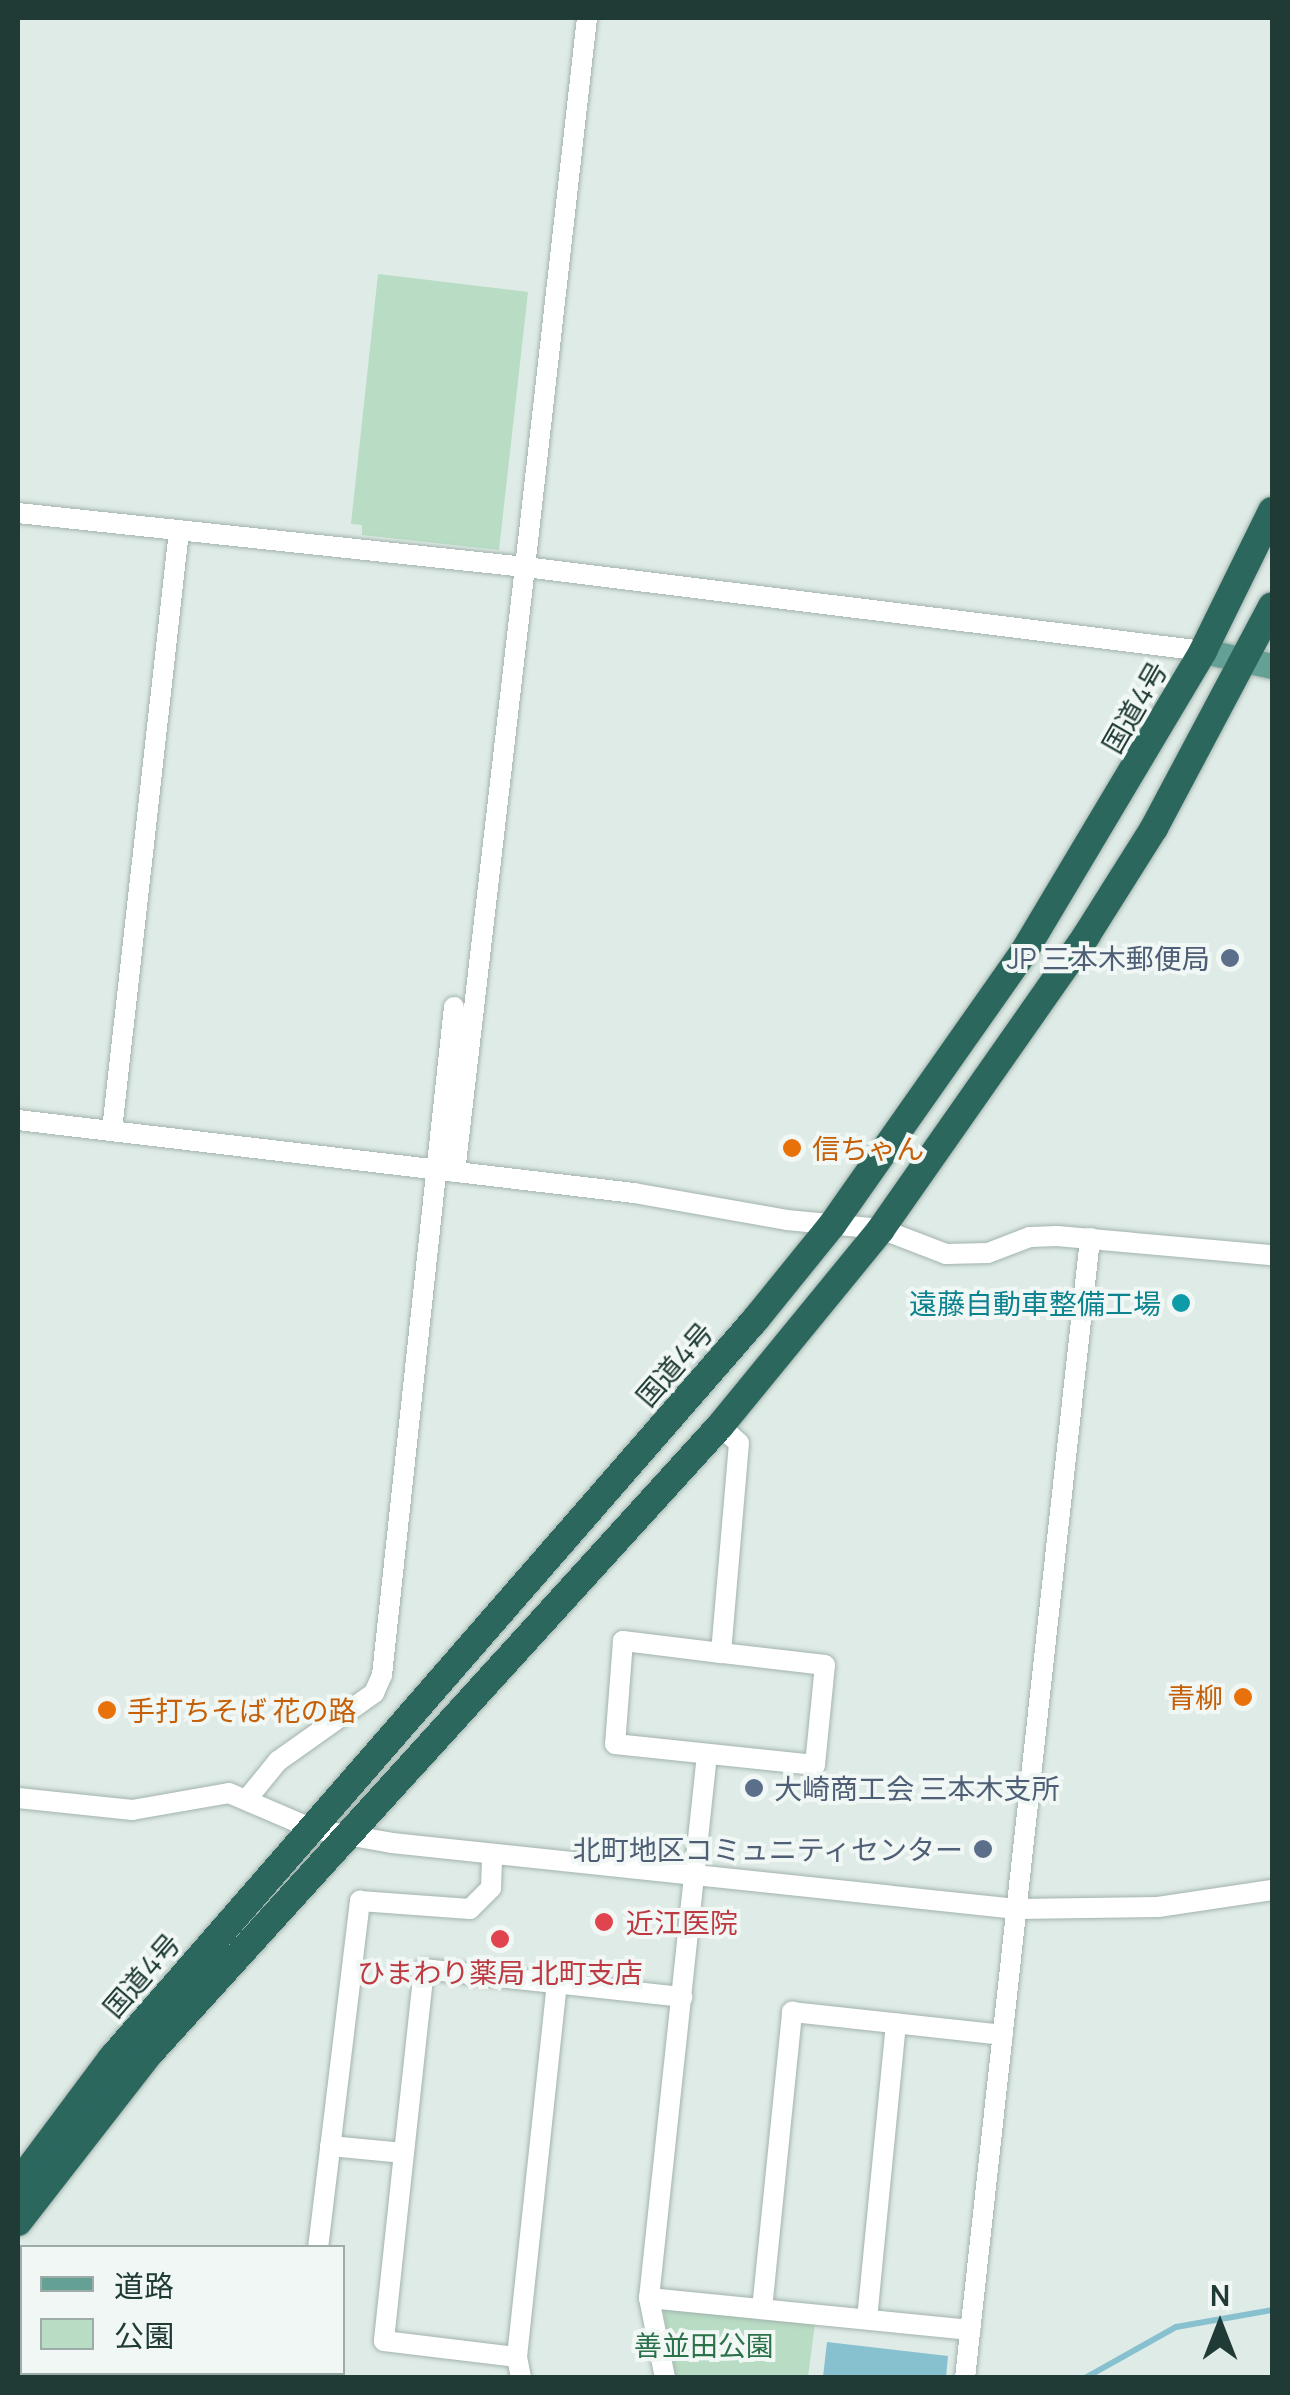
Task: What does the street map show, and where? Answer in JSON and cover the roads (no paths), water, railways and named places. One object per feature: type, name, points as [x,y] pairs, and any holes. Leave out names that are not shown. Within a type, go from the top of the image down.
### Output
[{"type":"highway","name":"国道4号","points":[[18,2184],[112,2058],[755,1320],[832,1225],[1025,950],[1203,651],[1272,511]]},
{"type":"highway","points":[[18,2222],[148,2055],[720,1426],[882,1229],[1086,936],[1260,662],[1272,606]]},
{"type":"main road","points":[[1203,651],[1260,662]]},
{"type":"street","points":[[248,1799],[278,1760],[374,1692],[382,1676],[524,568],[586,18]]},
{"type":"street","points":[[18,513],[524,568],[1203,651]]},
{"type":"street","points":[[112,1130],[179,531]]},
{"type":"street","points":[[446,1171],[454,1007]]},
{"type":"street","points":[[18,1120],[634,1193],[832,1225],[882,1229],[946,1254],[970,1255],[1030,1237],[1090,1238],[1272,1255]]},
{"type":"street","points":[[965,2378],[1090,1238]]},
{"type":"street","points":[[720,1426],[740,1443],[721,1653]]},
{"type":"street","points":[[623,1641],[721,1653],[825,1666],[815,1766],[615,1744],[623,1641]]},
{"type":"street","points":[[665,2378],[649,2298],[707,1754]]},
{"type":"street","points":[[18,1798],[132,1810],[208,1794],[248,1799],[313,1829],[350,1836],[492,1855],[1016,1910],[1158,1908],[1272,1890]]},
{"type":"street","points":[[318,2245],[360,1901],[470,1909],[484,1900],[490,1888],[492,1855]]},
{"type":"street","points":[[557,1984],[519,2367],[384,2340],[424,1969],[682,1996]]},
{"type":"street","points":[[762,2309],[792,2012],[1002,2035]]},
{"type":"street","points":[[867,2319],[896,2023]]},
{"type":"street","points":[[330,2146],[404,2153]]},
{"type":"street","points":[[649,2298],[970,2330]]},
{"type":"water","points":[[827,2342],[948,2356],[946,2377],[823,2377]]},
{"type":"waterway","points":[[1085,2378],[1176,2327],[1272,2310]]},
{"type":"place","name":"JP 三本木郵便局","points":[[1230,958]]},
{"type":"place","name":"信ちゃん","points":[[792,1148]]},
{"type":"place","name":"遠藤自動車整備工場","points":[[1181,1303]]},
{"type":"place","name":"青柳","points":[[1243,1697]]},
{"type":"place","name":"手打ちそば 花の路","points":[[107,1710]]},
{"type":"place","name":"大崎商工会 三本木支所","points":[[754,1788]]},
{"type":"place","name":"北町地区コミュニティセンター","points":[[983,1849]]},
{"type":"place","name":"近江医院","points":[[604,1922]]},
{"type":"place","name":"ひまわり薬局 北町支店","points":[[500,1939]]},
{"type":"park label","name":"善並田公園","points":[[704,2345]]}]
